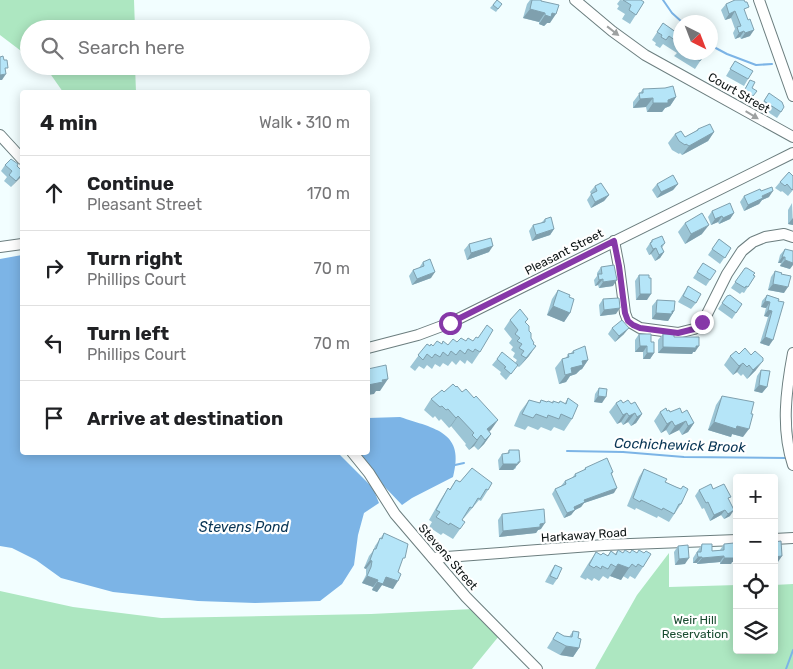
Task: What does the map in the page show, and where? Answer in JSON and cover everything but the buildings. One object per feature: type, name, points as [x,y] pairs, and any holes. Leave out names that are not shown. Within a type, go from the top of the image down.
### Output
[{"type":"street","name":"Court Street","points":[[575,0],[612,31],[645,55],[793,137]]},
{"type":"street","points":[[759,0],[793,96]]},
{"type":"street","points":[[0,135],[20,157]]},
{"type":"street","name":"Pleasant Street","points":[[370,347],[418,335],[450,323],[793,153]]},
{"type":"street","points":[[614,241],[625,313],[628,321],[640,328],[678,333],[694,329],[702,322],[727,274],[742,251],[752,242],[764,236],[784,234],[793,236]]},
{"type":"street","points":[[0,247],[20,244]]},
{"type":"street","points":[[792,461],[787,442],[786,409],[793,354]]},
{"type":"street","name":"Stevens Street","points":[[354,455],[369,473],[396,514],[466,597],[536,669]]},
{"type":"street","points":[[778,539],[793,538]]},
{"type":"street","name":"Harkaway Road","points":[[434,558],[635,544],[733,540]]},
{"type":"green space","points":[[0,0],[134,0],[135,20],[20,20],[20,50],[0,35]]},
{"type":"green space","points":[[51,75],[135,75],[136,90],[62,90]]},
{"type":"green space","name":"Weir Hill Reservation","points":[[669,553],[669,587],[733,585],[733,654],[778,654],[778,585],[793,584],[793,669],[595,669],[637,595]]},
{"type":"green space","points":[[0,591],[73,607],[161,618],[371,614],[473,609],[499,636],[472,669],[0,669]]},
{"type":"water","name":"Stevens Pond","points":[[20,255],[20,455],[340,455],[373,488],[379,503],[364,513],[358,535],[354,565],[342,584],[320,601],[255,603],[198,601],[113,592],[61,578],[36,560],[12,548],[0,546],[0,259]]},
{"type":"water","points":[[400,417],[436,429],[451,441],[455,450],[456,462],[453,477],[402,505],[382,484],[360,455],[370,455],[370,418]]},
{"type":"waterway","points":[[663,0],[674,15]]},
{"type":"waterway","points":[[718,49],[756,65],[772,64]]},
{"type":"waterway","name":"Cochichewick Brook","points":[[567,451],[623,452],[684,457],[787,458]]},
{"type":"waterway","points":[[455,465],[464,463]]},
{"type":"waterway","points":[[786,669],[793,650]]},
{"type":"route","points":[[450,323],[614,241],[625,313],[628,321],[640,328],[678,333],[694,329],[702,322]]}]
